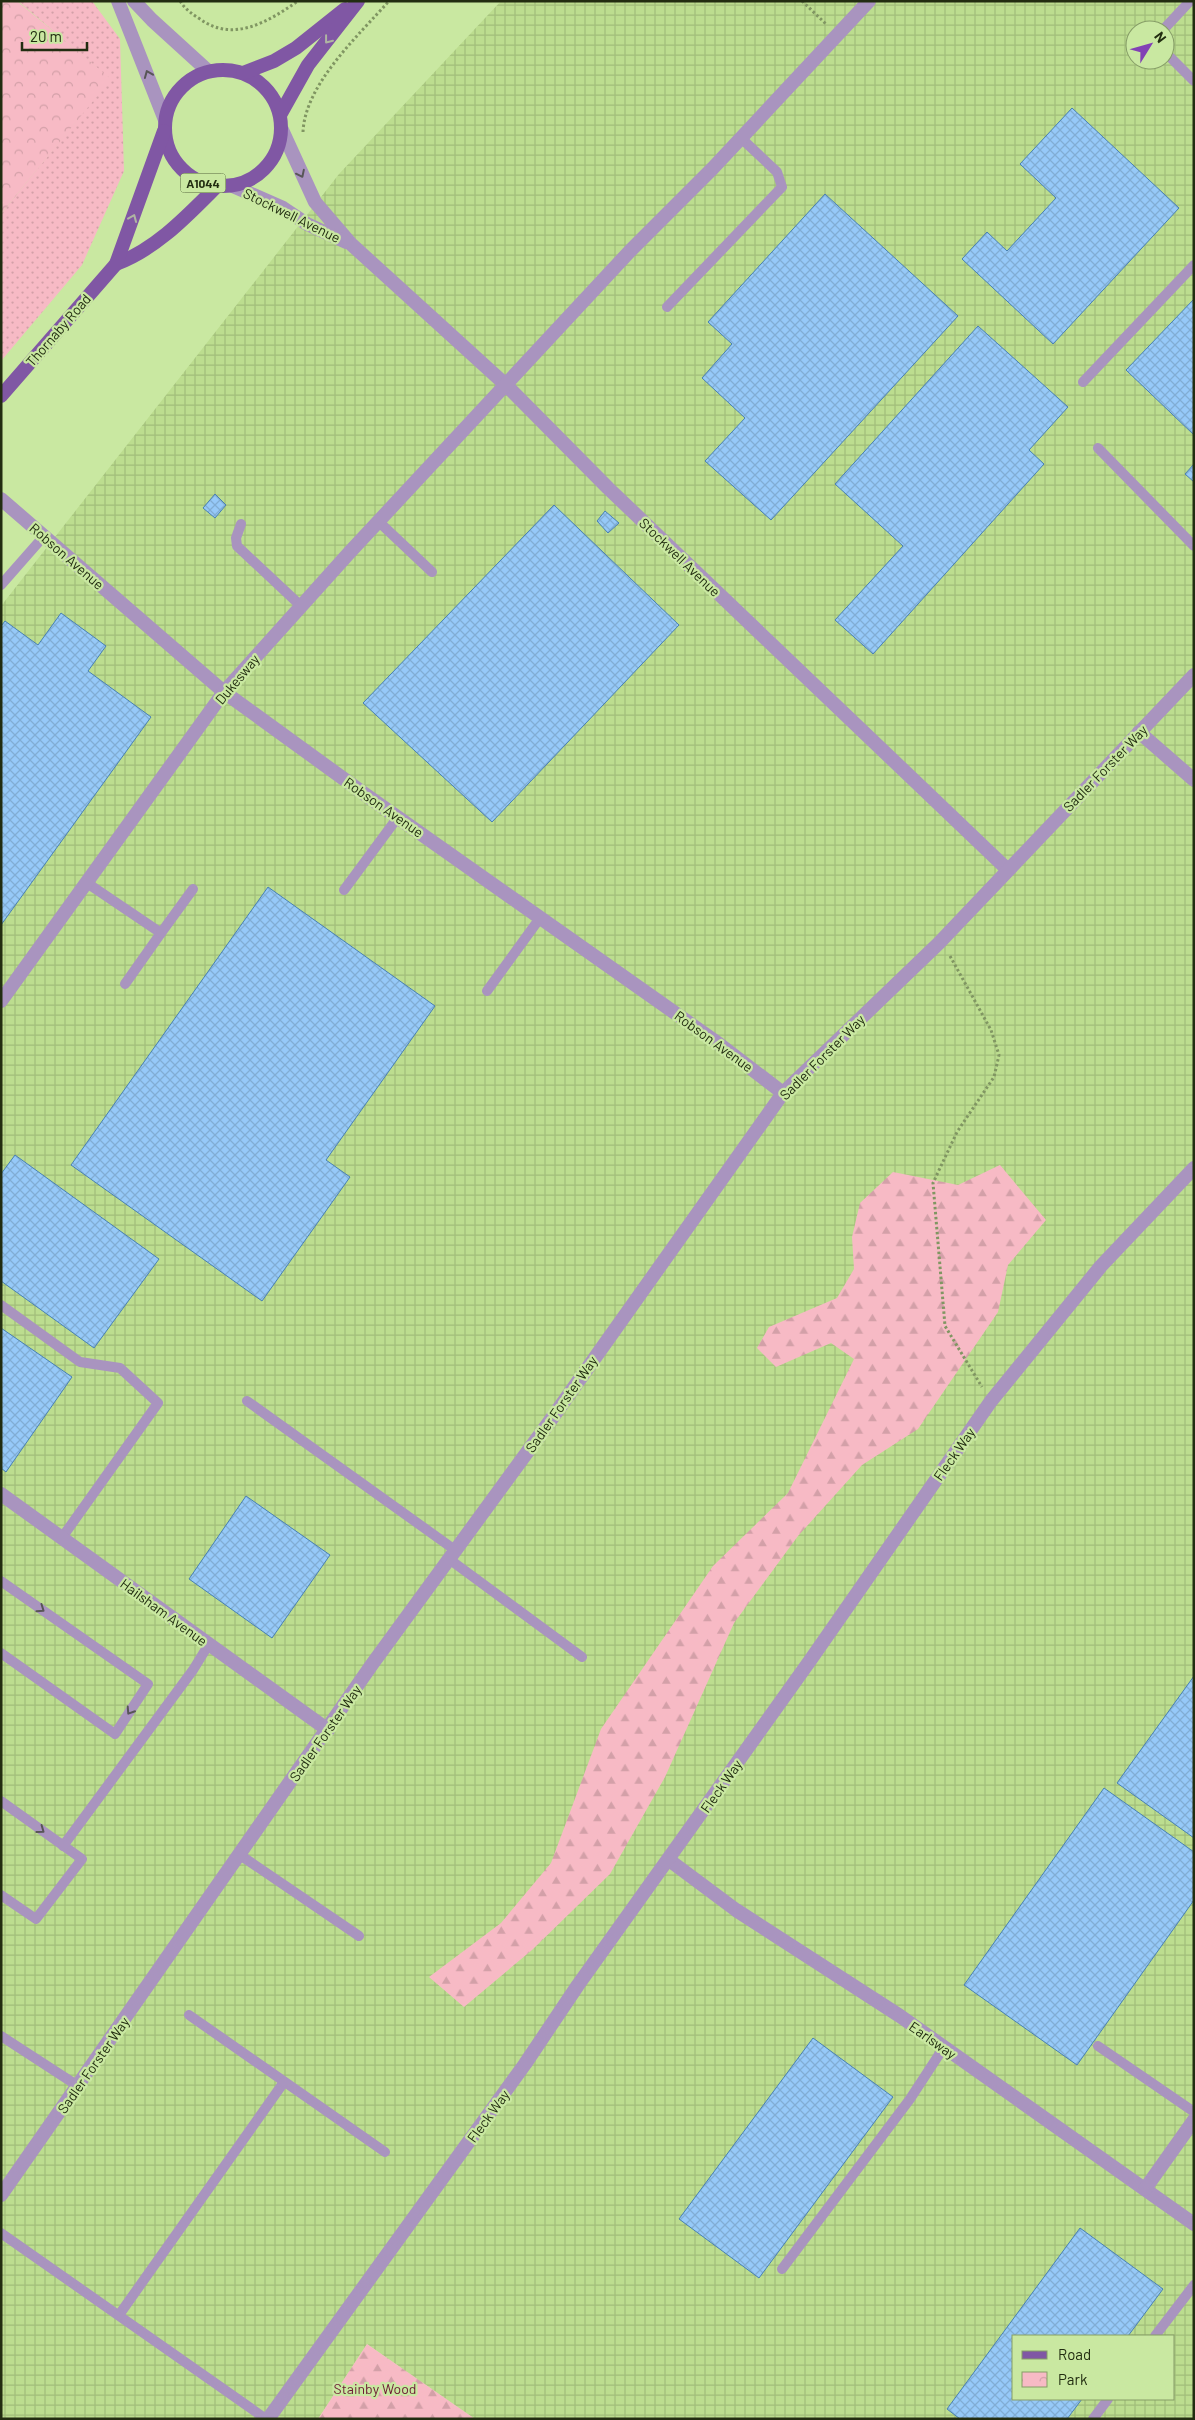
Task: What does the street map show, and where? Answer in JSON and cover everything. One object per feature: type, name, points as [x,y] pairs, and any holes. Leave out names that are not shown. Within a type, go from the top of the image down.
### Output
[{"type":"main road","name":"A1044","points":[[243,73],[274,62],[296,48],[356,1]]},
{"type":"main road","name":"A1044","points":[[280,115],[308,65],[356,1]]},
{"type":"main road","name":"A1044","points":[[226,69],[243,73],[267,89],[275,101],[280,115],[282,130],[278,149],[268,167],[252,180],[233,186],[216,187],[196,181],[180,168],[168,150],[164,125],[170,103],[179,89],[192,78],[208,71],[226,69]]},
{"type":"main road","name":"Thornaby Road","points":[[1,396],[116,264],[164,125]]},
{"type":"main road","name":"Thornaby Road","points":[[116,264],[136,256],[156,242],[188,215],[216,187]]},
{"type":"street","points":[[118,1],[164,125]]},
{"type":"street","points":[[134,1],[208,71]]},
{"type":"street","name":"Dukesway","points":[[1,1001],[224,692],[378,521],[630,252],[837,36],[866,2]]},
{"type":"street","name":"Stockwell Avenue","points":[[282,130],[315,202],[352,244],[506,385],[608,488],[1008,870]]},
{"type":"street","name":"Stockwell Avenue","points":[[233,186],[282,208],[307,224],[352,244]]},
{"type":"street","name":"Robson Avenue","points":[[1,499],[224,692],[719,1044],[783,1093]]},
{"type":"street","name":"Sadler Forster Way","points":[[1,2195],[328,1730],[373,1663],[783,1093],[939,942],[1194,675]]},
{"type":"street","points":[[1139,732],[1194,780]]},
{"type":"street","name":"Fleck Way","points":[[267,2419],[525,2064],[578,1985],[669,1860],[991,1401],[1101,1266],[1194,1168]]},
{"type":"street","name":"Hailsham Avenue","points":[[1,1494],[328,1730]]},
{"type":"street","name":"Earlsway","points":[[669,1860],[736,1910],[944,2047],[1194,2224]]},
{"type":"street","points":[[1145,2189],[1194,2120]]},
{"type":"lane","points":[[1172,20],[1190,1]]},
{"type":"lane","points":[[1175,62],[1194,81]]},
{"type":"lane","points":[[667,307],[782,187],[777,172],[741,138]]},
{"type":"lane","points":[[1083,382],[1194,265]]},
{"type":"lane","points":[[1098,448],[1194,546]]},
{"type":"lane","points":[[378,521],[432,572]]},
{"type":"lane","points":[[241,524],[236,538],[237,546],[301,606]]},
{"type":"lane","points":[[1,585],[44,536]]},
{"type":"lane","points":[[344,890],[398,817]]},
{"type":"lane","points":[[87,883],[161,933]]},
{"type":"lane","points":[[125,984],[193,889]]},
{"type":"lane","points":[[487,991],[540,918]]},
{"type":"lane","points":[[1,1305],[80,1362],[120,1368],[158,1403],[61,1538]]},
{"type":"lane","points":[[247,1401],[452,1554],[582,1657]]},
{"type":"lane","points":[[1,1582],[148,1684],[115,1734],[1,1653]]},
{"type":"lane","points":[[63,1846],[193,1670],[209,1644]]},
{"type":"lane","points":[[1,1801],[82,1859],[36,1919],[1,1895]]},
{"type":"lane","points":[[240,1855],[359,1936]]},
{"type":"lane","points":[[190,2015],[384,2152]]},
{"type":"lane","points":[[1,2036],[78,2086]]},
{"type":"lane","points":[[1098,2046],[1194,2112]]},
{"type":"lane","points":[[782,2269],[910,2099],[944,2047]]},
{"type":"lane","points":[[119,2315],[284,2082]]},
{"type":"lane","points":[[1,2233],[267,2419]]},
{"type":"lane","points":[[1156,2335],[1194,2285]]},
{"type":"lane","points":[[1093,2419],[1107,2400]]},
{"type":"path","points":[[180,1],[189,12],[204,23],[228,31],[242,30],[266,20],[298,1]]},
{"type":"path","points":[[303,138],[303,129],[309,106],[324,78],[389,1]]},
{"type":"path","points":[[802,1],[837,36]]},
{"type":"path","points":[[939,942],[945,946],[991,1030],[999,1055],[994,1077],[957,1132],[933,1183],[945,1326],[991,1401]]},
{"type":"shaded area","points":[[501,1],[1194,1],[1194,2419],[475,2419],[367,2344],[318,2419],[1,2419],[1,606],[339,174]]},
{"type":"green space","points":[[1,1],[17,1],[111,79],[1,214]]},
{"type":"green space","points":[[18,1],[92,1],[120,39],[124,171],[82,265],[1,361],[1,214],[110,79]]},
{"type":"green space","points":[[1000,1165],[1046,1220],[1008,1265],[998,1312],[918,1429],[862,1465],[798,1536],[734,1623],[665,1777],[610,1874],[532,1950],[464,2007],[429,1977],[501,1923],[551,1863],[601,1729],[713,1566],[788,1493],[854,1359],[831,1343],[776,1367],[757,1348],[769,1327],[837,1298],[854,1269],[852,1237],[860,1203],[893,1172],[958,1185]]},
{"type":"green space","name":"Stainby Wood","points":[[367,2344],[475,2419],[318,2419]]},
{"type":"building","points":[[1072,108],[1179,208],[1053,344],[962,259],[987,232],[1007,251],[1056,198],[1020,164]]},
{"type":"building","points":[[825,194],[958,316],[771,520],[705,461],[745,418],[702,378],[732,344],[708,322]]},
{"type":"building","points":[[1194,299],[1194,435],[1126,370]]},
{"type":"building","points":[[978,326],[1068,407],[1029,450],[1044,464],[873,654],[835,620],[903,546],[835,484]]},
{"type":"building","points":[[1194,464],[1194,482],[1185,474]]},
{"type":"building","points":[[215,494],[226,505],[215,518],[203,508]]},
{"type":"building","points":[[554,505],[679,625],[492,822],[363,703]]},
{"type":"building","points":[[605,511],[619,523],[608,533],[597,521]]},
{"type":"building","points":[[61,613],[106,646],[88,671],[151,717],[1,925],[1,626],[5,621],[38,645]]},
{"type":"building","points":[[268,887],[435,1006],[326,1160],[350,1177],[262,1301],[71,1165]]},
{"type":"building","points":[[15,1155],[159,1259],[94,1348],[1,1281],[1,1174]]},
{"type":"building","points":[[1,1328],[72,1377],[6,1472],[1,1468]]},
{"type":"building","points":[[246,1496],[330,1555],[272,1638],[189,1579]]},
{"type":"building","points":[[1194,1676],[1194,1838],[1117,1783]]},
{"type":"building","points":[[1104,1788],[1194,1852],[1194,1900],[1077,2065],[964,1985]]},
{"type":"building","points":[[813,2038],[893,2097],[759,2278],[679,2219]]},
{"type":"building","points":[[1080,2228],[1163,2289],[1129,2335],[1012,2335],[1012,2400],[1081,2400],[1067,2419],[960,2419],[947,2409]]}]
